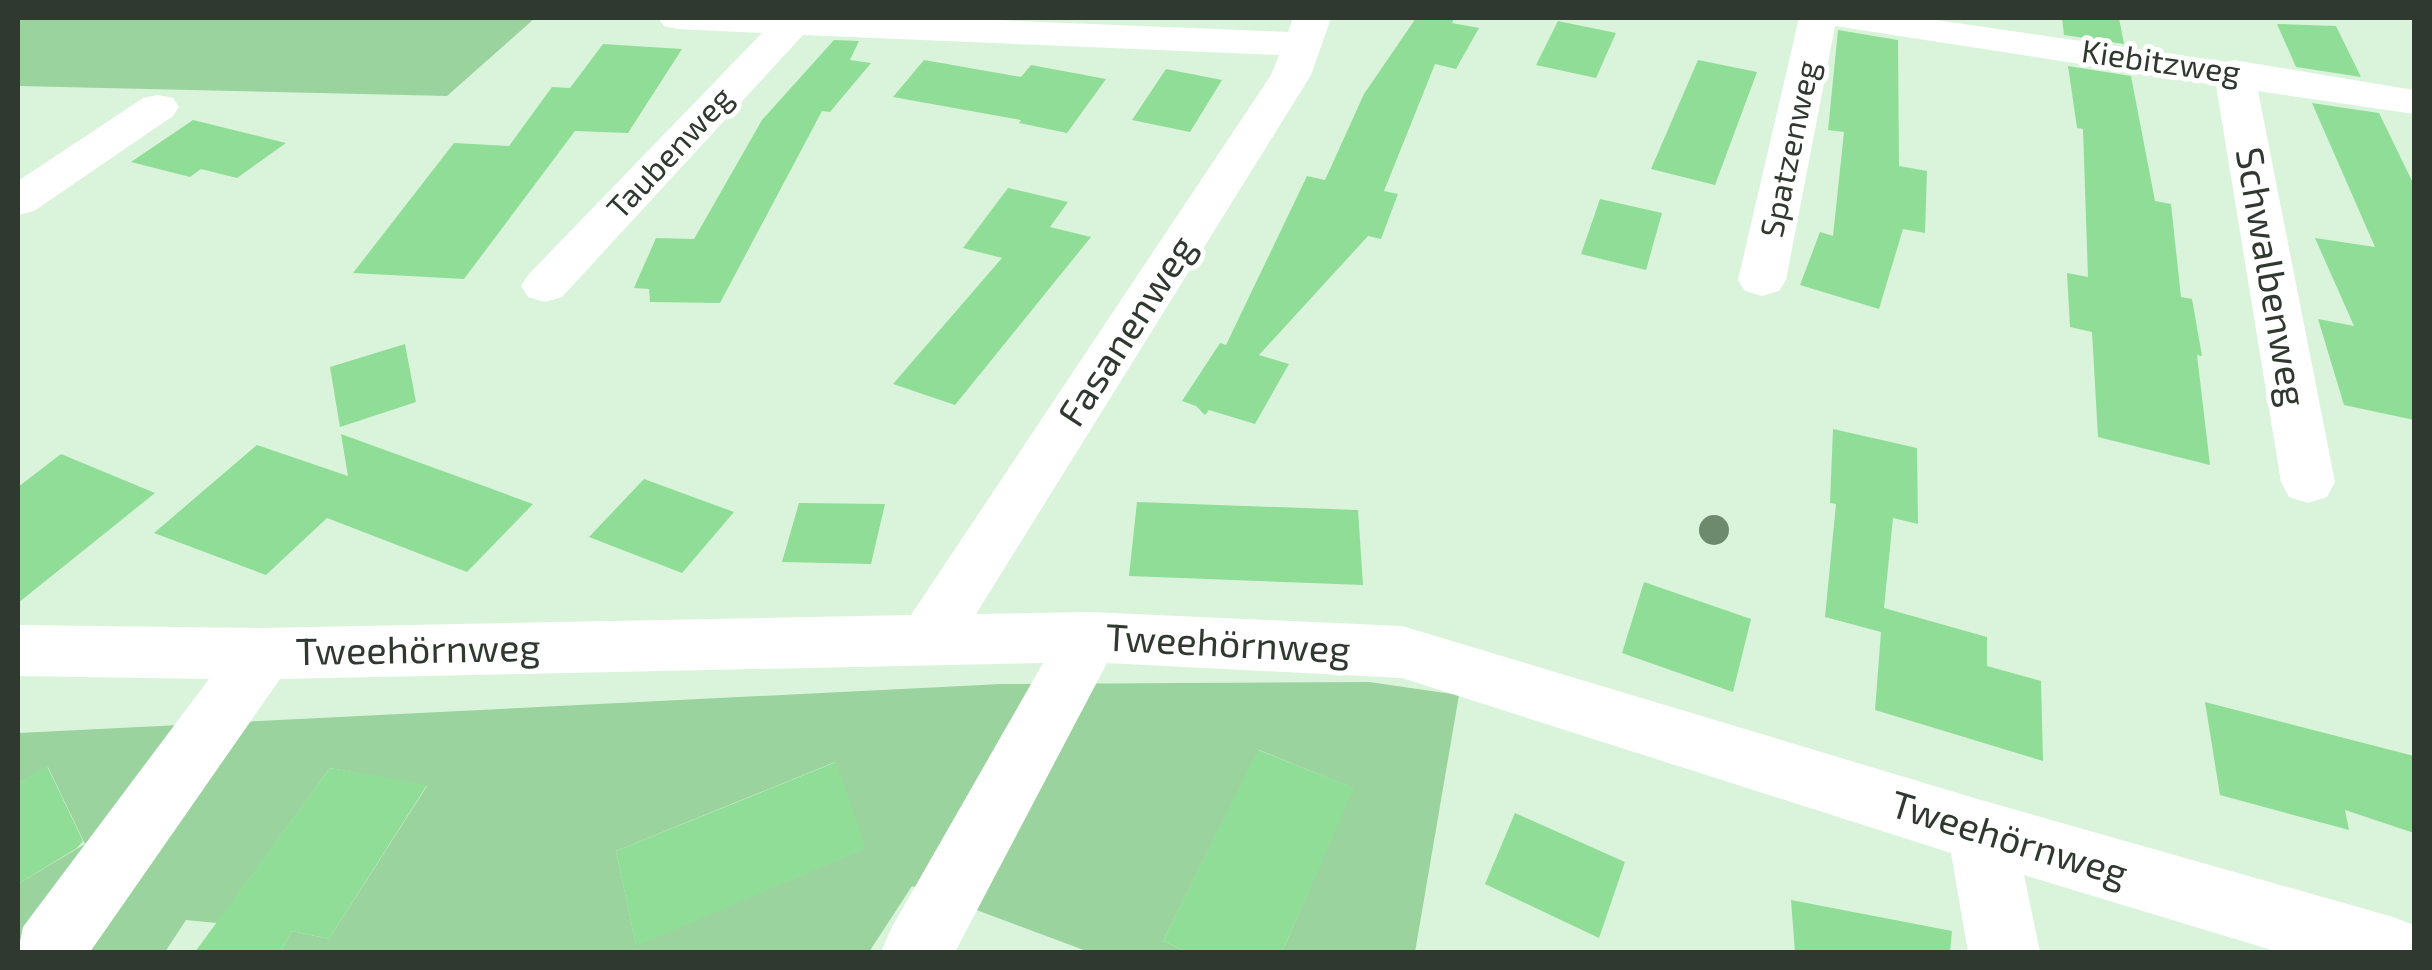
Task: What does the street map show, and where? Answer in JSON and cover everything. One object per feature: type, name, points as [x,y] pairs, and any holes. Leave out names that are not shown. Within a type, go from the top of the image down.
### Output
[{"type":"street","points":[[677,18],[1307,31]]},
{"type":"street","name":"Spatzenweg","points":[[1762,280],[1818,18]]},
{"type":"street","name":"Kiebitzweg","points":[[1848,18],[2234,72],[2414,102]]},
{"type":"street","name":"Taubenweg","points":[[545,286],[795,21]]},
{"type":"street","name":"Fasanenweg","points":[[929,638],[1291,75],[1307,31]]},
{"type":"street","name":"Schwalbenweg","points":[[2234,72],[2308,482]]},
{"type":"street","points":[[18,201],[158,107]]},
{"type":"street","points":[[917,952],[1090,637]]},
{"type":"street","name":"Tweehörnweg","points":[[18,650],[263,654],[1090,637],[1402,652],[1981,831],[2393,952]]},
{"type":"street","points":[[48,952],[263,654]]},
{"type":"street","points":[[1981,831],[2004,952]]},
{"type":"green space","points":[[18,18],[535,18],[447,96],[18,86]]},
{"type":"green space","points":[[1369,682],[1459,695],[1415,952],[1282,952],[1353,788],[1259,750],[1163,941],[1187,952],[1089,952],[912,886],[869,952],[280,952],[292,931],[329,939],[427,786],[330,768],[217,923],[186,920],[165,952],[18,952],[18,884],[85,844],[48,767],[18,783],[18,733],[1002,684]],"holes":[[[835,762],[865,848],[636,945],[616,851]]]},
{"type":"building","points":[[1416,18],[1454,18],[1452,23],[1479,28],[1456,69],[1435,64],[1384,191],[1398,194],[1381,239],[1368,236],[1259,355],[1289,364],[1255,424],[1209,410],[1205,415],[1196,406],[1182,401],[1220,343],[1226,345],[1307,176],[1325,180],[1364,94]]},
{"type":"building","points":[[2062,18],[2119,18],[2124,44],[2064,35]]},
{"type":"building","points":[[1558,21],[1616,33],[1596,78],[1536,65]]},
{"type":"building","points":[[2277,24],[2336,26],[2361,77],[2296,67]]},
{"type":"building","points":[[1838,30],[1898,40],[1899,166],[1927,171],[1925,233],[1903,229],[1879,309],[1800,285],[1820,232],[1833,236],[1844,132],[1828,130]]},
{"type":"building","points":[[834,40],[859,41],[850,60],[871,63],[830,112],[822,111],[720,303],[650,302],[649,289],[634,288],[656,238],[694,239],[762,120]]},
{"type":"building","points":[[603,44],[682,49],[628,133],[575,131],[464,279],[353,273],[454,143],[509,146],[552,87],[570,88]]},
{"type":"building","points":[[924,60],[1021,77],[1031,65],[1106,79],[1067,133],[1019,123],[1021,120],[893,97]]},
{"type":"building","points":[[1698,60],[1757,72],[1715,185],[1651,169]]},
{"type":"building","points":[[2068,66],[2131,76],[2155,201],[2171,204],[2181,297],[2192,299],[2202,356],[2197,355],[2210,465],[2098,437],[2092,332],[2070,327],[2067,273],[2088,277],[2083,129],[2077,128]]},
{"type":"building","points":[[1166,69],[1222,80],[1190,132],[1132,120]]},
{"type":"building","points":[[2312,103],[2379,113],[2414,185],[2414,420],[2344,405],[2318,319],[2354,326],[2315,238],[2375,247]]},
{"type":"building","points":[[193,120],[286,143],[237,178],[201,169],[190,177],[131,162]]},
{"type":"building","points":[[1008,188],[1068,202],[1050,227],[1091,237],[955,405],[893,384],[1002,258],[963,248]]},
{"type":"building","points":[[1600,199],[1662,213],[1646,270],[1581,254]]},
{"type":"building","points":[[405,344],[416,402],[340,427],[330,367]]},
{"type":"building","points":[[1833,429],[1917,448],[1918,524],[1893,518],[1884,608],[1987,637],[1987,666],[2041,681],[2043,761],[1875,710],[1881,632],[1825,617],[1836,504],[1830,503]]},
{"type":"building","points":[[341,434],[533,504],[467,572],[327,518],[266,575],[154,533],[257,445],[348,476]]},
{"type":"building","points":[[61,454],[155,493],[18,603],[18,487]]},
{"type":"building","points":[[644,479],[734,512],[682,573],[589,537]]},
{"type":"building","points":[[1137,502],[1358,510],[1363,585],[1129,576]]},
{"type":"building","points":[[799,503],[885,504],[871,564],[782,562]]},
{"type":"building","points":[[1644,582],[1751,619],[1733,692],[1622,653]]},
{"type":"building","points":[[2205,702],[2414,756],[2414,833],[2345,810],[2349,830],[2220,795]]},
{"type":"building","points":[[1258,750],[1354,788],[1282,952],[1187,952],[1163,941]]},
{"type":"building","points":[[836,762],[866,848],[636,946],[616,851]]},
{"type":"building","points":[[47,766],[83,841],[18,884],[18,783]]},
{"type":"building","points":[[330,768],[427,785],[329,939],[292,931],[280,952],[195,952]]},
{"type":"building","points":[[1515,813],[1625,862],[1599,938],[1485,884]]},
{"type":"building","points":[[1791,900],[1952,931],[1950,952],[1795,952]]}]
